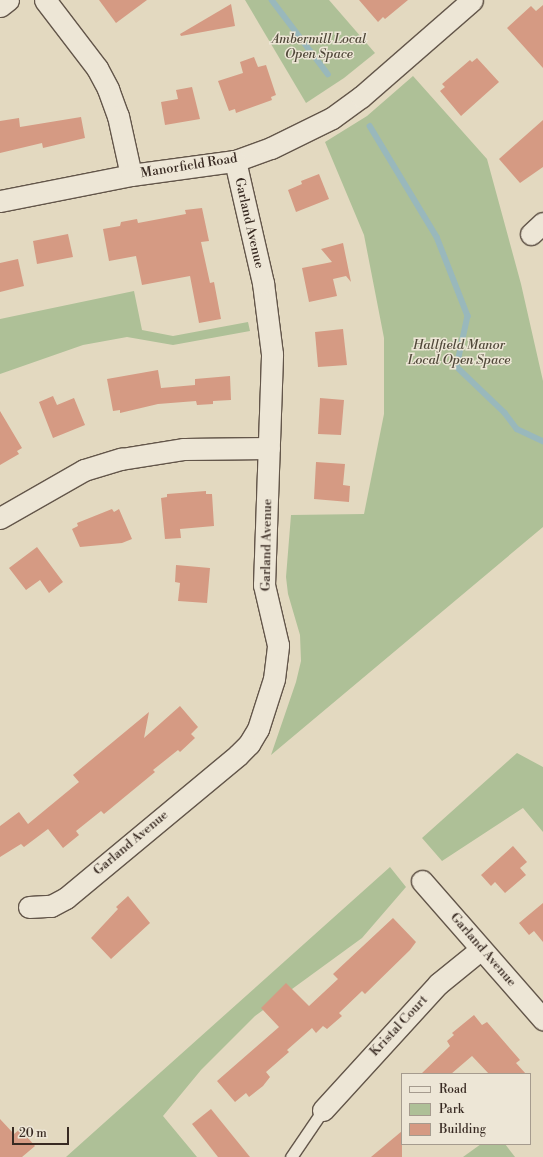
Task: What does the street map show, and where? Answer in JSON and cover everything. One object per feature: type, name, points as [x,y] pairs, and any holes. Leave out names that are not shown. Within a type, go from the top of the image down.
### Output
[{"type":"street","points":[[0,6],[8,0]]},
{"type":"street","points":[[45,0],[97,68],[108,89],[118,116],[131,175]]},
{"type":"street","name":"Manorfield Road","points":[[0,201],[131,175],[235,161],[300,136],[332,118],[391,72],[472,0]]},
{"type":"street","name":"Garland Avenue","points":[[29,907],[50,906],[66,898],[238,755],[249,744],[258,729],[278,661],[278,645],[264,586],[272,368],[269,320],[235,161]]},
{"type":"street","points":[[0,518],[84,470],[121,459],[184,449],[270,448]]},
{"type":"street","name":"Garland Avenue","points":[[422,881],[543,1019]]},
{"type":"street","name":"Kristal Court","points":[[323,1110],[438,984],[482,949]]},
{"type":"lane","points":[[291,1157],[323,1110]]},
{"type":"green space","name":"Ambermill Local Open Space","points":[[245,0],[329,0],[375,53],[344,78],[306,103]]},
{"type":"green space","name":"Hallfield Manor Local Open Space","points":[[413,76],[487,159],[521,284],[543,381],[543,527],[271,755],[296,682],[301,661],[300,635],[288,594],[286,577],[291,515],[364,514],[384,414],[384,338],[364,235],[325,142],[367,116]]},
{"type":"green space","points":[[134,291],[142,330],[173,336],[248,322],[250,331],[173,345],[127,337],[83,345],[0,374],[0,319]]},
{"type":"green space","points":[[517,753],[543,767],[543,832],[523,808],[442,861],[422,838]]},
{"type":"green space","points":[[390,867],[406,887],[362,938],[255,1016],[201,1070],[163,1116],[197,1157],[66,1157]]},
{"type":"green space","points":[[480,1145],[506,1145],[515,1157],[463,1157]]},
{"type":"building","points":[[99,0],[147,0],[116,23]]},
{"type":"building","points":[[359,0],[408,0],[385,19],[383,17],[378,22]]},
{"type":"building","points":[[231,4],[235,26],[181,36],[180,34]]},
{"type":"building","points":[[543,5],[543,68],[507,28],[531,6],[536,11]]},
{"type":"building","points":[[254,57],[258,67],[266,65],[276,95],[271,97],[272,100],[236,113],[235,109],[229,111],[218,81],[243,73],[240,62]]},
{"type":"building","points":[[477,58],[499,82],[461,116],[440,91],[445,87],[442,84],[470,60],[472,62]]},
{"type":"building","points":[[192,87],[200,119],[165,125],[161,102],[178,99],[176,90]]},
{"type":"building","points":[[81,117],[85,138],[43,148],[42,143],[0,153],[0,121],[19,118],[20,127]]},
{"type":"building","points":[[543,120],[543,167],[520,183],[499,159]]},
{"type":"building","points":[[319,174],[329,199],[296,212],[288,190],[302,184],[301,181]]},
{"type":"building","points":[[202,208],[209,241],[201,242],[210,283],[214,282],[221,319],[199,323],[190,276],[142,285],[136,256],[109,261],[103,229],[120,226],[121,222],[137,219],[138,223],[186,214],[185,210]]},
{"type":"building","points":[[68,234],[73,257],[37,264],[33,241]]},
{"type":"building","points":[[343,243],[351,282],[346,276],[333,279],[337,296],[309,302],[302,268],[332,262],[321,249]]},
{"type":"building","points":[[18,259],[24,286],[0,292],[0,263]]},
{"type":"building","points":[[343,329],[347,365],[318,367],[315,332]]},
{"type":"building","points":[[158,370],[161,388],[195,385],[195,379],[230,376],[231,400],[213,401],[213,404],[197,405],[196,401],[158,404],[120,413],[120,410],[113,411],[107,379]]},
{"type":"building","points":[[53,396],[57,405],[74,398],[85,425],[53,438],[39,402]]},
{"type":"building","points":[[320,398],[344,400],[341,435],[318,434]]},
{"type":"building","points":[[0,411],[22,448],[17,451],[19,454],[0,465]]},
{"type":"building","points":[[316,462],[345,464],[343,485],[350,486],[349,502],[314,499]]},
{"type":"building","points":[[206,491],[206,494],[212,494],[214,526],[180,529],[181,538],[165,539],[161,498],[167,497],[167,494]]},
{"type":"building","points":[[112,509],[114,512],[119,509],[132,539],[122,543],[80,547],[72,529],[78,526],[77,523]]},
{"type":"building","points":[[37,547],[63,582],[49,593],[40,580],[26,590],[9,568]]},
{"type":"building","points":[[176,565],[210,568],[207,603],[178,601],[180,583],[175,582]]},
{"type":"building","points":[[180,706],[198,727],[191,734],[195,738],[180,752],[178,750],[153,770],[155,772],[104,814],[101,811],[76,831],[79,835],[63,848],[48,829],[24,847],[21,844],[0,857],[0,826],[19,812],[28,824],[79,782],[73,775],[149,712],[144,738]]},
{"type":"building","points":[[513,846],[527,862],[520,868],[526,875],[505,893],[495,882],[491,886],[481,875]]},
{"type":"building","points":[[128,896],[150,923],[111,959],[91,938],[118,909],[116,907]]},
{"type":"building","points":[[543,903],[543,942],[534,931],[529,935],[519,923]]},
{"type":"building","points":[[393,918],[416,942],[410,950],[365,994],[362,991],[339,1013],[342,1016],[327,1029],[323,1026],[316,1033],[312,1028],[287,1050],[289,1052],[266,1072],[270,1077],[263,1086],[249,1097],[246,1093],[235,1102],[217,1081],[279,1027],[261,1008],[286,983],[309,1006],[338,979],[333,974]]},
{"type":"building","points":[[474,1015],[482,1025],[487,1022],[520,1060],[516,1063],[525,1073],[488,1073],[472,1056],[452,1073],[422,1073],[450,1046],[447,1041],[454,1035],[452,1033]]},
{"type":"building","points":[[211,1109],[250,1157],[218,1157],[192,1124]]},
{"type":"building","points":[[0,1119],[14,1134],[20,1129],[35,1146],[22,1157],[0,1157]]},
{"type":"building","points":[[401,1132],[402,1157],[371,1157]]},
{"type":"waterway","points":[[272,0],[328,74]]},
{"type":"waterway","points":[[370,126],[437,237],[468,316],[457,367],[505,413],[517,429],[543,441]]}]
